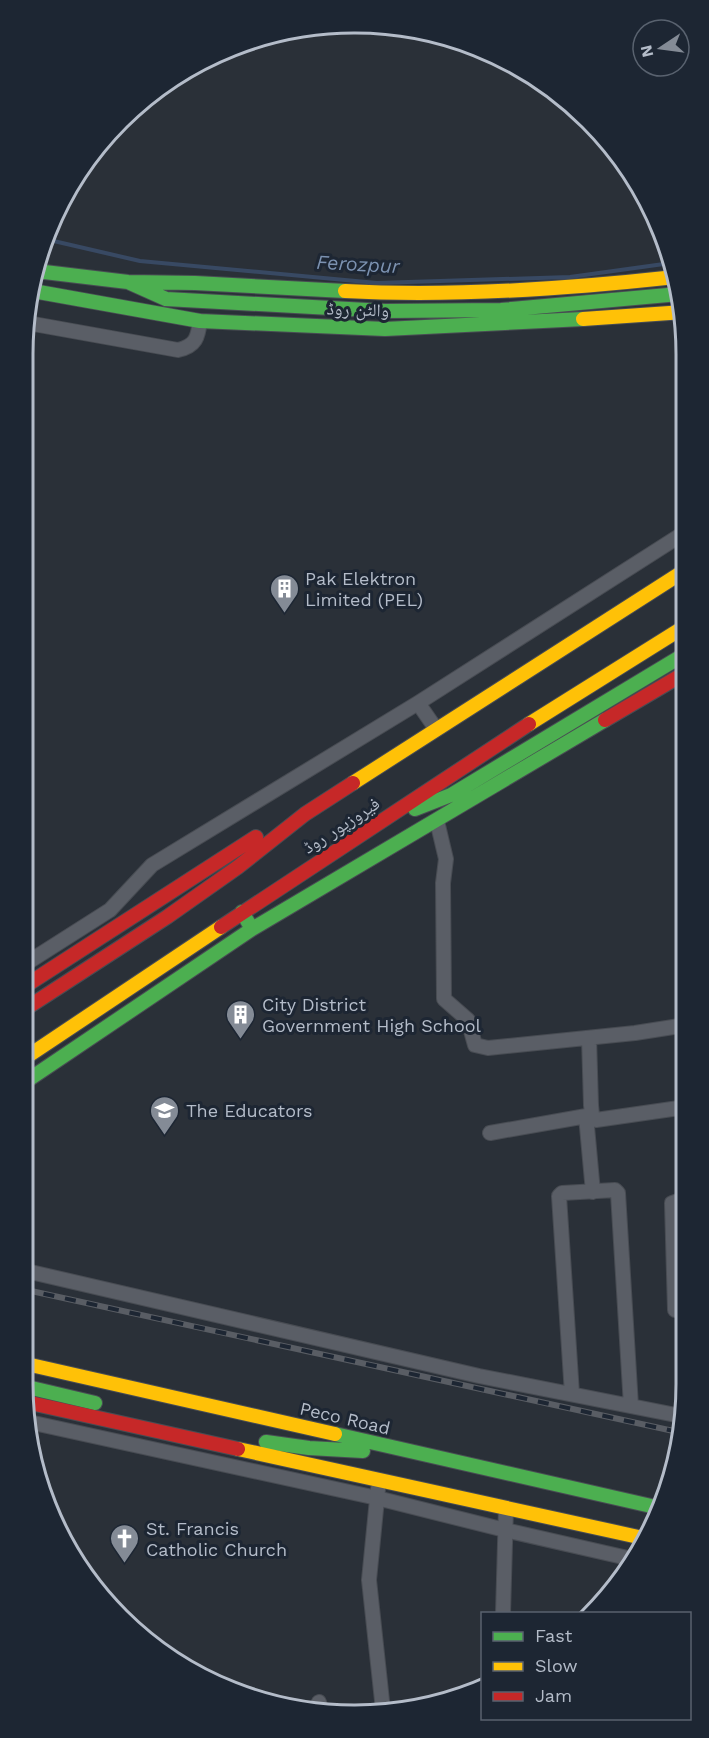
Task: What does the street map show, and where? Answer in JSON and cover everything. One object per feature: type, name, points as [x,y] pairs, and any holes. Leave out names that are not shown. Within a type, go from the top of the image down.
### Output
[{"type":"main road","name":"والٹن روڈ","points":[[44,272],[128,282],[195,283],[382,293],[571,288],[667,278]]},
{"type":"main road","points":[[128,282],[166,299],[385,311],[501,310],[670,295]]},
{"type":"main road","name":"والٹن روڈ","points":[[39,292],[200,321],[386,329],[673,313]]},
{"type":"main road","points":[[33,1004],[152,927],[271,843],[305,814],[676,576]]},
{"type":"main road","name":"فیروزپور روڈ","points":[[33,1053],[368,828],[676,632]]},
{"type":"main road","points":[[368,828],[451,795],[676,659]]},
{"type":"main road","points":[[33,1077],[252,929],[676,678]]},
{"type":"main road","points":[[33,981],[263,832],[305,814]]},
{"type":"main road","points":[[242,912],[252,929]]},
{"type":"main road","name":"Peco Road","points":[[33,1366],[652,1506]]},
{"type":"main road","points":[[33,1388],[105,1405]]},
{"type":"main road","points":[[34,1404],[637,1537]]},
{"type":"main road","points":[[128,1410],[256,1440],[298,1447],[422,1455]]},
{"type":"street","points":[[35,324],[178,350],[192,345],[198,338],[200,321]]},
{"type":"street","points":[[33,959],[110,910],[152,865],[418,703],[676,538]]},
{"type":"street","points":[[418,703],[436,729]]},
{"type":"street","points":[[437,821],[446,859],[444,999],[468,1020],[475,1046],[488,1048],[676,1026]]},
{"type":"street","points":[[589,1038],[591,1105],[589,1116],[593,1192]]},
{"type":"street","points":[[490,1133],[589,1116],[597,1120],[676,1108]]},
{"type":"street","points":[[572,1394],[559,1196],[562,1193],[615,1190],[618,1193],[631,1406]]},
{"type":"street","points":[[675,1310],[672,1203],[676,1202]]},
{"type":"street","points":[[33,1273],[468,1374],[674,1415]]},
{"type":"street","points":[[36,1424],[377,1498],[625,1557]]},
{"type":"street","points":[[133,1446],[138,1426]]},
{"type":"street","points":[[379,1480],[369,1580],[382,1703]]},
{"type":"street","points":[[502,1612],[506,1508]]},
{"type":"waterway","name":"Ferozpur","points":[[54,241],[140,261],[377,283],[570,277],[663,264]]},
{"type":"railway","points":[[33,1291],[672,1431]]},
{"type":"traffic: fast","points":[[44,272],[128,282],[345,291]]},
{"type":"traffic: fast","points":[[128,282],[166,299],[385,311],[501,310],[670,295]]},
{"type":"traffic: fast","points":[[39,292],[200,321],[385,329],[583,319]]},
{"type":"traffic: fast","points":[[415,809],[451,795],[676,659]]},
{"type":"traffic: fast","points":[[252,929],[605,720]]},
{"type":"traffic: fast","points":[[33,1077],[252,929],[242,912]]},
{"type":"traffic: fast","points":[[33,1388],[95,1403]]},
{"type":"traffic: fast","points":[[335,1434],[652,1506]]},
{"type":"traffic: fast","points":[[266,1442],[309,1448],[363,1451]]},
{"type":"traffic: slow","points":[[345,291],[386,293],[510,291],[667,278]]},
{"type":"traffic: slow","points":[[583,319],[673,313]]},
{"type":"traffic: slow","points":[[353,783],[676,576]]},
{"type":"traffic: slow","points":[[529,724],[676,632]]},
{"type":"traffic: slow","points":[[33,1053],[221,927]]},
{"type":"traffic: slow","points":[[33,1365],[335,1434]]},
{"type":"traffic: slow","points":[[238,1449],[637,1537]]},
{"type":"traffic: jam","points":[[605,720],[676,678]]},
{"type":"traffic: jam","points":[[221,927],[529,724]]},
{"type":"traffic: jam","points":[[33,1004],[167,917],[238,867],[305,814],[353,783]]},
{"type":"traffic: jam","points":[[33,981],[256,837]]},
{"type":"traffic: jam","points":[[34,1404],[238,1449]]},
{"type":"place","name":"Pak Elektron Limited (PEL)","points":[[284,614]]},
{"type":"place","name":"City District Government High School","points":[[241,1040]]},
{"type":"place","name":"The Educators","points":[[165,1136]]},
{"type":"place","name":"St. Francis Catholic Church","points":[[125,1564]]}]
